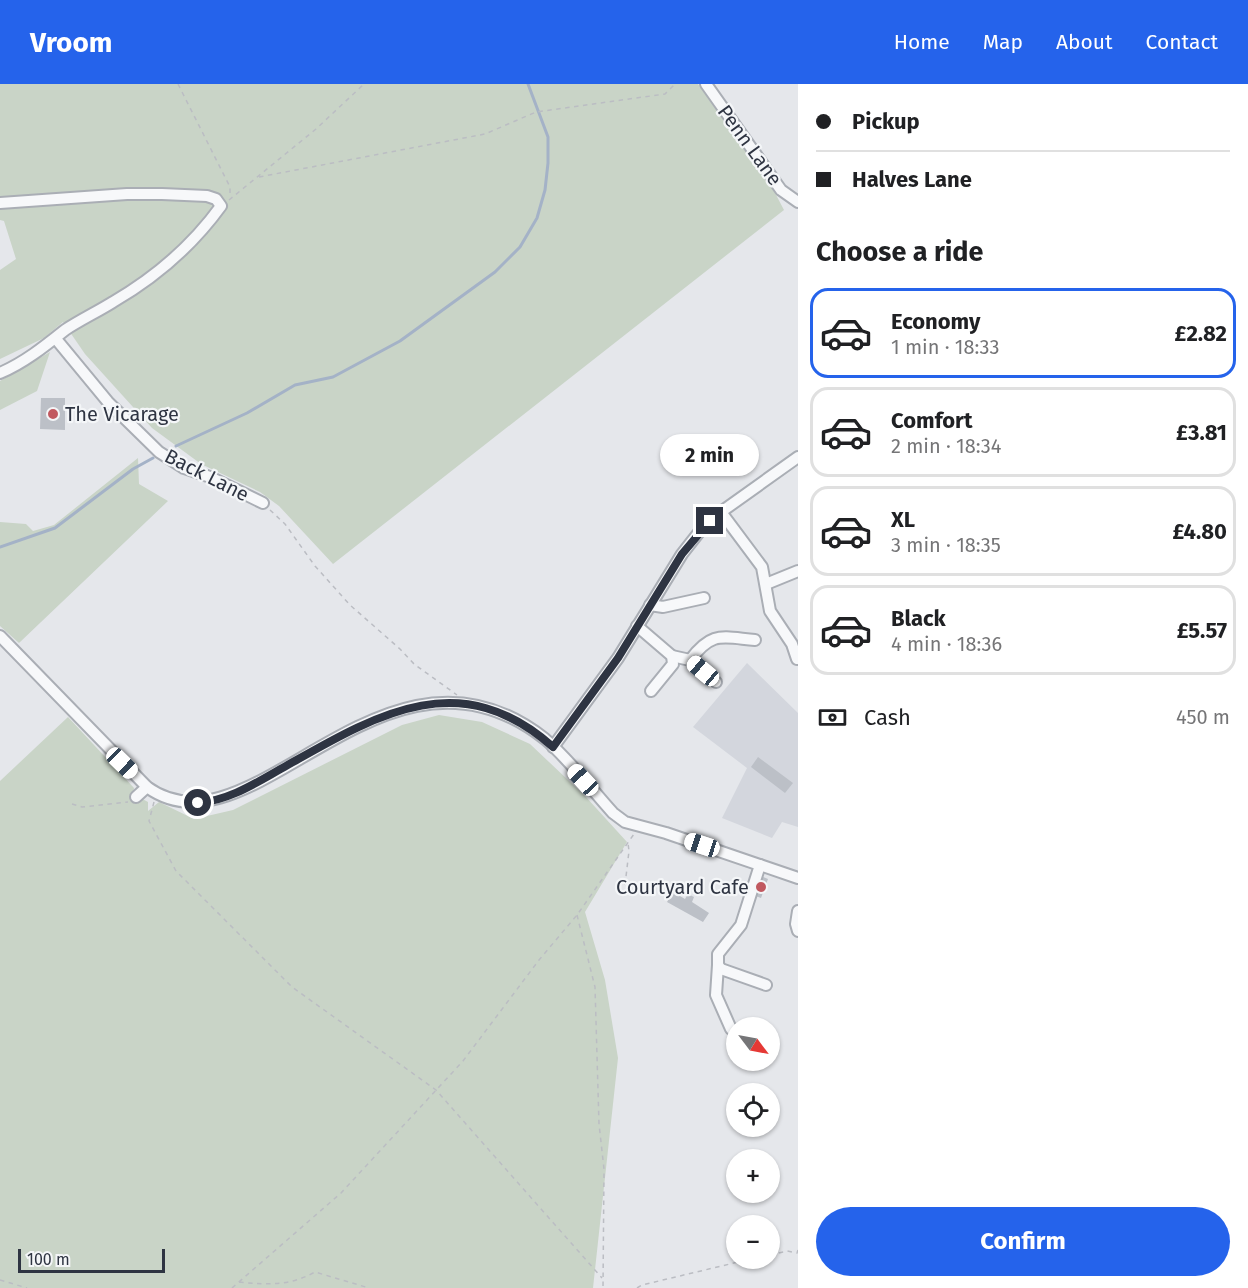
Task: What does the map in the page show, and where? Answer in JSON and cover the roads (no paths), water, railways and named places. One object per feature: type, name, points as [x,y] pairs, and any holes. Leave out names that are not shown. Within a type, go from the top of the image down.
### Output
[{"type":"street","name":"Penn Lane","points":[[706,84],[781,190],[798,202]]},
{"type":"street","points":[[0,203],[127,194],[207,196],[226,202],[201,234],[162,269],[0,373]]},
{"type":"street","name":"Back Lane","points":[[56,339],[108,402],[159,452],[184,468],[210,477],[263,504]]},
{"type":"street","points":[[553,747],[618,658],[682,554],[700,531],[721,512],[798,458]]},
{"type":"street","points":[[721,512],[762,567],[770,611],[795,642],[797,659]]},
{"type":"street","points":[[766,584],[798,572]]},
{"type":"street","points":[[650,605],[663,607],[704,598]]},
{"type":"street","points":[[637,626],[672,656],[690,660],[716,682]]},
{"type":"street","points":[[0,636],[152,791],[187,803],[222,798],[238,793],[323,744],[387,714],[426,704],[465,704],[507,717],[544,739],[613,813],[626,822],[666,833],[798,878]]},
{"type":"street","points":[[690,660],[709,639],[722,637],[755,639]]},
{"type":"street","points":[[651,691],[673,664],[672,656]]},
{"type":"street","points":[[136,797],[152,791]]},
{"type":"street","points":[[726,1019],[717,995],[718,954],[741,925],[760,865]]},
{"type":"street","points":[[798,911],[796,924],[798,931]]},
{"type":"street","points":[[718,965],[721,969],[766,985]]},
{"type":"waterway","points":[[176,446],[247,413],[295,385],[333,377],[400,341],[495,272],[520,247],[537,218],[545,190],[548,163],[548,137],[528,84]]},
{"type":"waterway","points":[[0,547],[55,528],[133,469],[153,458]]},
{"type":"place","name":"The Vicarage","points":[[53,414]]},
{"type":"place","name":"Courtyard Cafe","points":[[761,887]]}]
